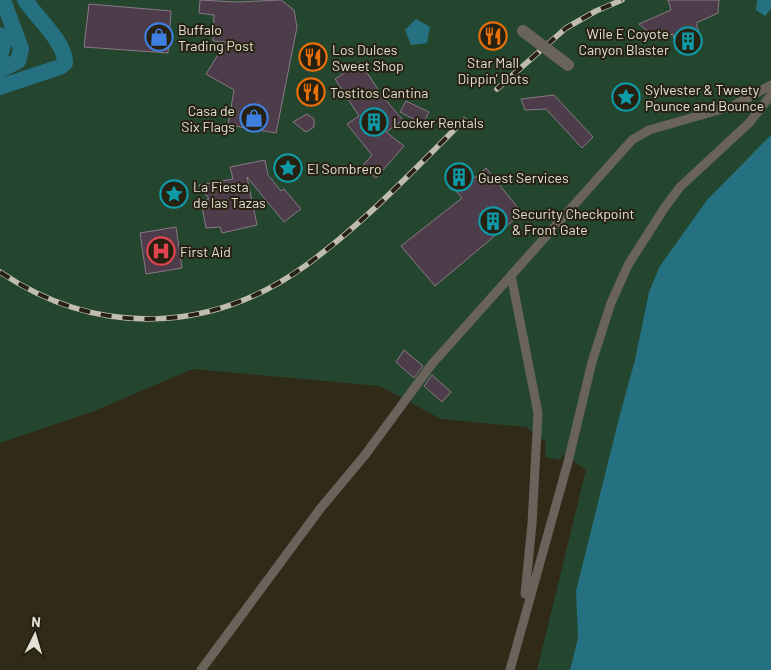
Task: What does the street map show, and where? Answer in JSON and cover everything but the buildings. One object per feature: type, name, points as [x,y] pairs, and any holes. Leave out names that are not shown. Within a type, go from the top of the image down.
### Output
[{"type":"street","points":[[523,31],[568,65]]},
{"type":"lane","points":[[201,670],[320,509],[382,433],[408,395],[511,275],[632,140],[650,130],[733,106],[771,85]]},
{"type":"lane","points":[[510,670],[522,619],[568,462],[602,329],[625,272],[653,225],[680,187],[749,123],[771,95]]},
{"type":"lane","points":[[511,275],[534,387],[538,420],[532,524],[522,619]]},
{"type":"green space","points":[[0,0],[771,0],[771,670],[537,670],[586,470],[563,454],[560,460],[545,457],[546,442],[526,427],[441,419],[380,386],[193,369],[94,411],[0,443]]},
{"type":"water","points":[[757,0],[771,0],[771,9],[765,16],[756,10]]},
{"type":"water","points":[[416,19],[430,27],[427,43],[411,45],[405,30]]},
{"type":"water","points":[[771,135],[771,670],[570,670],[578,638],[576,591],[635,360],[649,292],[660,266],[707,200]]},
{"type":"waterway","points":[[0,70],[18,61],[21,49],[3,0]]},
{"type":"waterway","points":[[0,87],[60,67],[65,63],[64,55],[56,39],[25,0]]},
{"type":"waterway","points":[[0,35],[3,45],[0,56]]},
{"type":"railway","points":[[497,89],[566,28],[596,11],[622,0]]},
{"type":"railway","points":[[0,272],[37,293],[75,308],[114,317],[153,319],[192,315],[231,305],[269,288],[305,266],[326,250],[387,196],[464,120]]},
{"type":"place","name":"Star Mall Dippin' Dots","points":[[493,36]]},
{"type":"place","name":"Buffalo Trading Post","points":[[159,37]]},
{"type":"place","name":"Wile E Coyote Canyon Blaster","points":[[688,41]]},
{"type":"place","name":"Los Dulces Sweet Shop","points":[[313,57]]},
{"type":"place","name":"Tostitos Cantina","points":[[311,92]]},
{"type":"place","name":"Sylvester & Tweety Pounce and Bounce","points":[[626,97]]},
{"type":"place","name":"Casa de Six Flags","points":[[254,118]]},
{"type":"place","name":"Locker Rentals","points":[[374,122]]},
{"type":"place","name":"El Sombrero","points":[[288,168]]},
{"type":"place","name":"Guest Services","points":[[459,177]]},
{"type":"place","name":"La Fiesta de las Tazas","points":[[174,194]]},
{"type":"place","name":"Security Checkpoint & Front Gate","points":[[493,221]]},
{"type":"place","name":"First Aid","points":[[161,251]]}]
